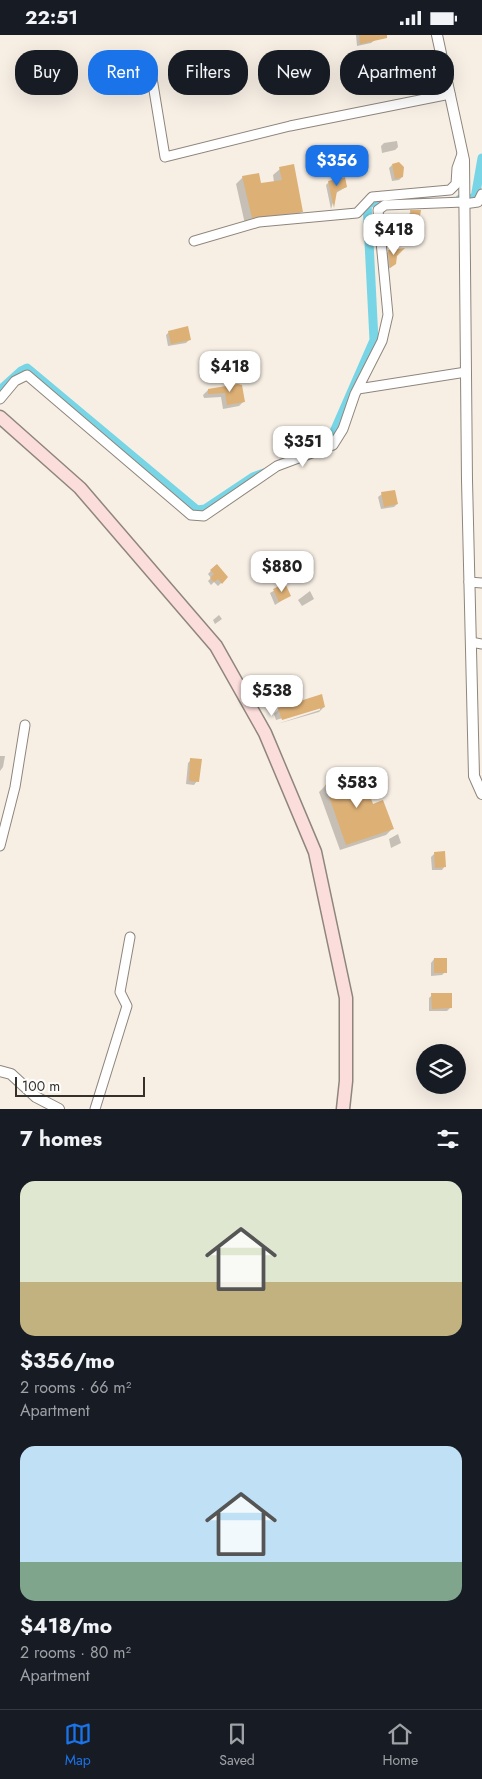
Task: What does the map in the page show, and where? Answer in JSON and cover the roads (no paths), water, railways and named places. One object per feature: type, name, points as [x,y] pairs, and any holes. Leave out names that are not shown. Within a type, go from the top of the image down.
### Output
[{"type":"main road","points":[[0,417],[80,488],[216,646],[265,733],[315,852],[346,998],[346,1081],[343,1109]]},
{"type":"street","points":[[437,35],[440,50]]},
{"type":"street","points":[[155,95],[165,157],[290,126],[445,95]]},
{"type":"street","points":[[450,95],[462,155],[474,775],[482,794]]},
{"type":"street","points":[[194,241],[259,222],[357,213],[372,197],[450,190],[456,184],[457,168],[462,155]]},
{"type":"street","points":[[0,399],[15,381],[27,375],[191,515],[204,516],[278,466],[333,445],[343,429],[358,389],[382,341],[388,315],[378,210],[385,205],[478,202],[482,193]]},
{"type":"street","points":[[358,389],[466,372]]},
{"type":"street","points":[[469,582],[482,583]]},
{"type":"street","points":[[471,643],[482,644]]},
{"type":"street","points":[[0,846],[15,787],[25,725]]},
{"type":"street","points":[[95,1109],[127,1006],[120,992],[130,937]]},
{"type":"street","points":[[0,1071],[12,1074],[36,1097],[59,1109]]},
{"type":"waterway","points":[[460,199],[475,198],[482,158]]},
{"type":"waterway","points":[[326,450],[374,340],[367,203],[392,202]]},
{"type":"waterway","points":[[0,390],[27,368],[197,510],[205,509],[253,477],[264,473]]}]
